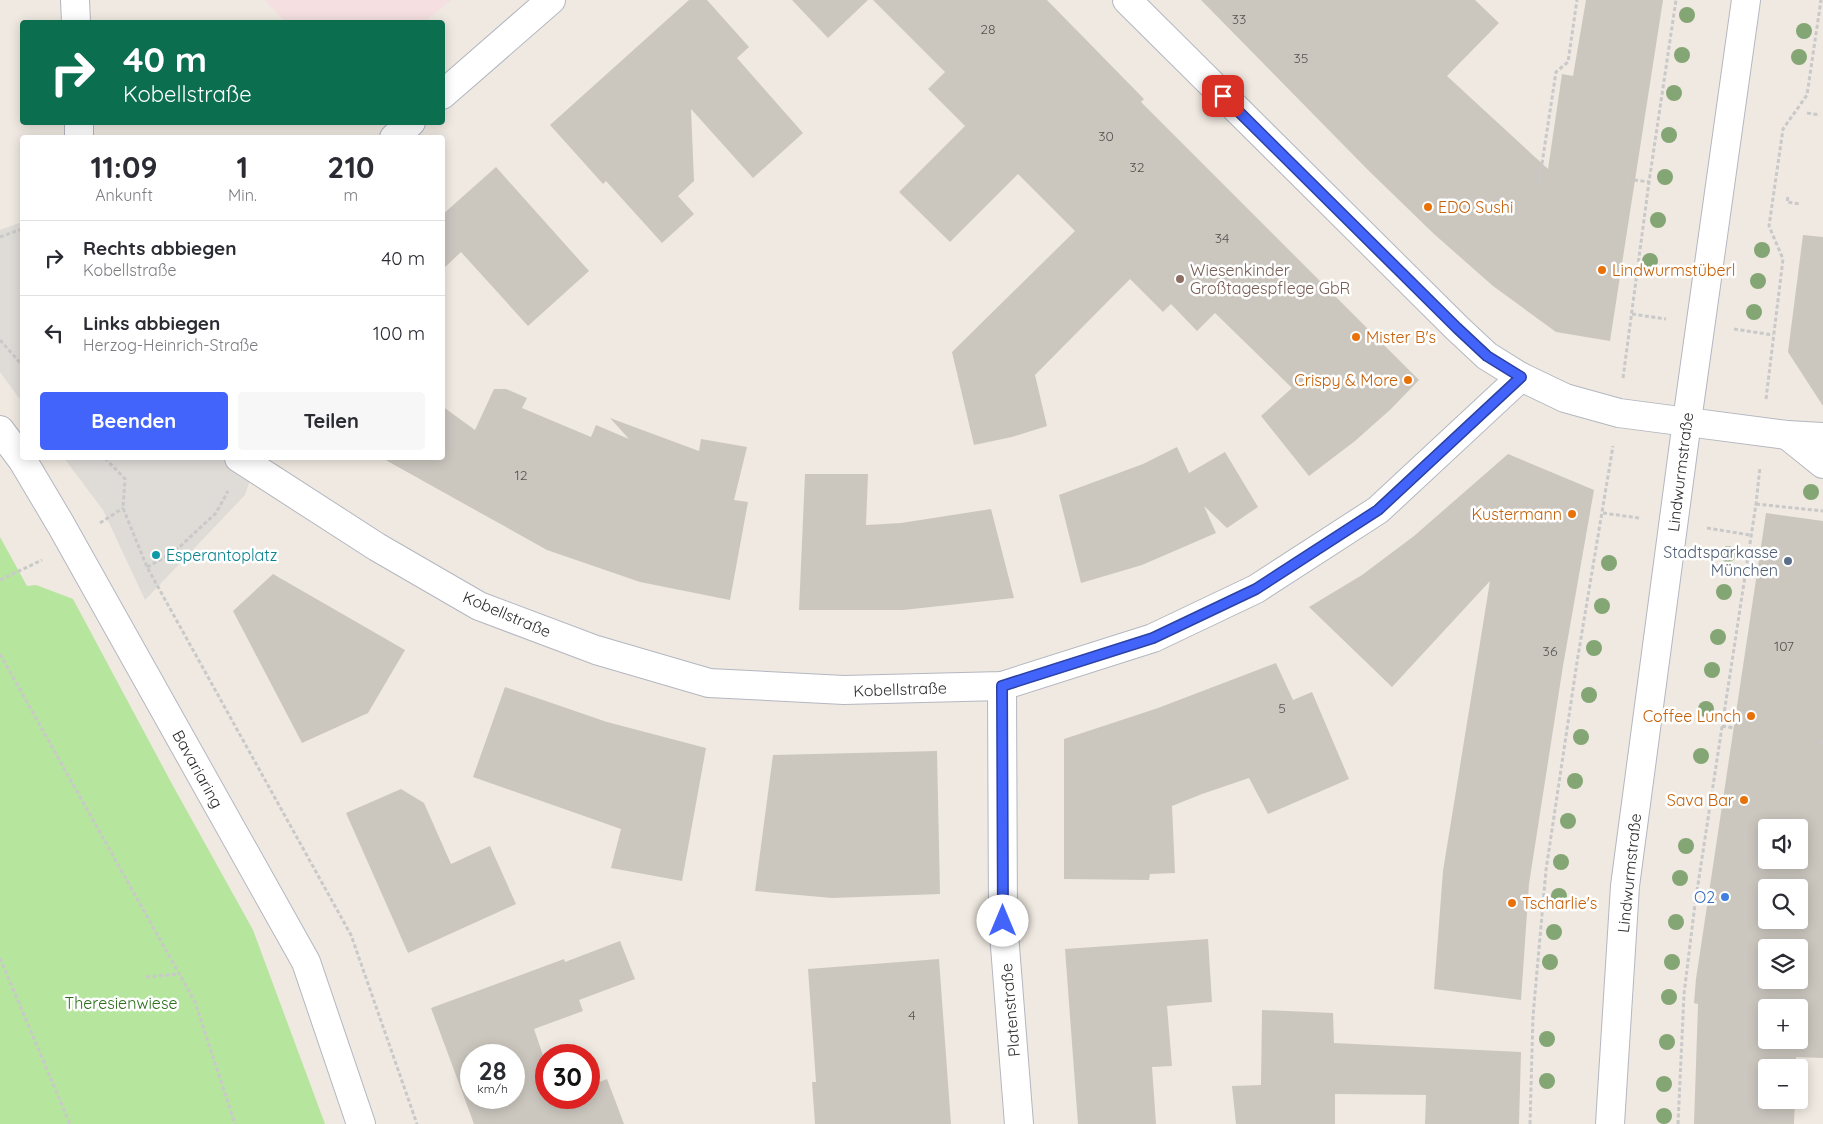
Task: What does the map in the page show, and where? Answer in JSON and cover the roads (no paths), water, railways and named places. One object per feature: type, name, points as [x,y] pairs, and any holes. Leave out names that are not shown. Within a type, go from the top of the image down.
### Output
[{"type":"street","points":[[75,0],[76,20]]},
{"type":"street","points":[[445,92],[551,0]]},
{"type":"street","points":[[1128,0],[1487,356],[1521,377],[1565,398],[1619,413],[1775,434],[1823,437]]},
{"type":"street","name":"Lindwurmstraße","points":[[1610,1124],[1625,886],[1746,0]]},
{"type":"street","points":[[397,135],[408,125]]},
{"type":"street","name":"Kobellstraße","points":[[244,460],[377,547],[479,606],[596,650],[709,683],[844,690],[1002,686],[1153,638],[1256,589],[1378,510],[1521,377]]},
{"type":"street","name":"Bavariaring","points":[[0,430],[20,453]]},
{"type":"street","points":[[1775,434],[1823,464]]},
{"type":"street","name":"Bavariaring","points":[[26,460],[306,962],[361,1124]]},
{"type":"street","name":"Platenstraße","points":[[1002,686],[1003,921],[1019,1124]]},
{"type":"place","name":"EDO Sushi","points":[[1428,207]]},
{"type":"place","name":"Lindwurmstüberl","points":[[1602,270]]},
{"type":"place","name":"Wiesenkinder Großtagespflege GbR","points":[[1180,279]]},
{"type":"place","name":"Mister B's","points":[[1356,337]]},
{"type":"place","name":"Crispy & More","points":[[1408,380]]},
{"type":"place","name":"Kustermann","points":[[1572,514]]},
{"type":"place","name":"Esperantoplatz","points":[[156,555]]},
{"type":"place","name":"Stadtsparkasse München","points":[[1788,561]]},
{"type":"place","name":"Coffee Lunch","points":[[1751,716]]},
{"type":"place","name":"Sava Bar","points":[[1744,800]]},
{"type":"place","name":"O2","points":[[1725,897]]},
{"type":"place","name":"Tscharlie's","points":[[1512,903]]},
{"type":"park label","name":"Theresienwiese","points":[[121,1003]]}]
